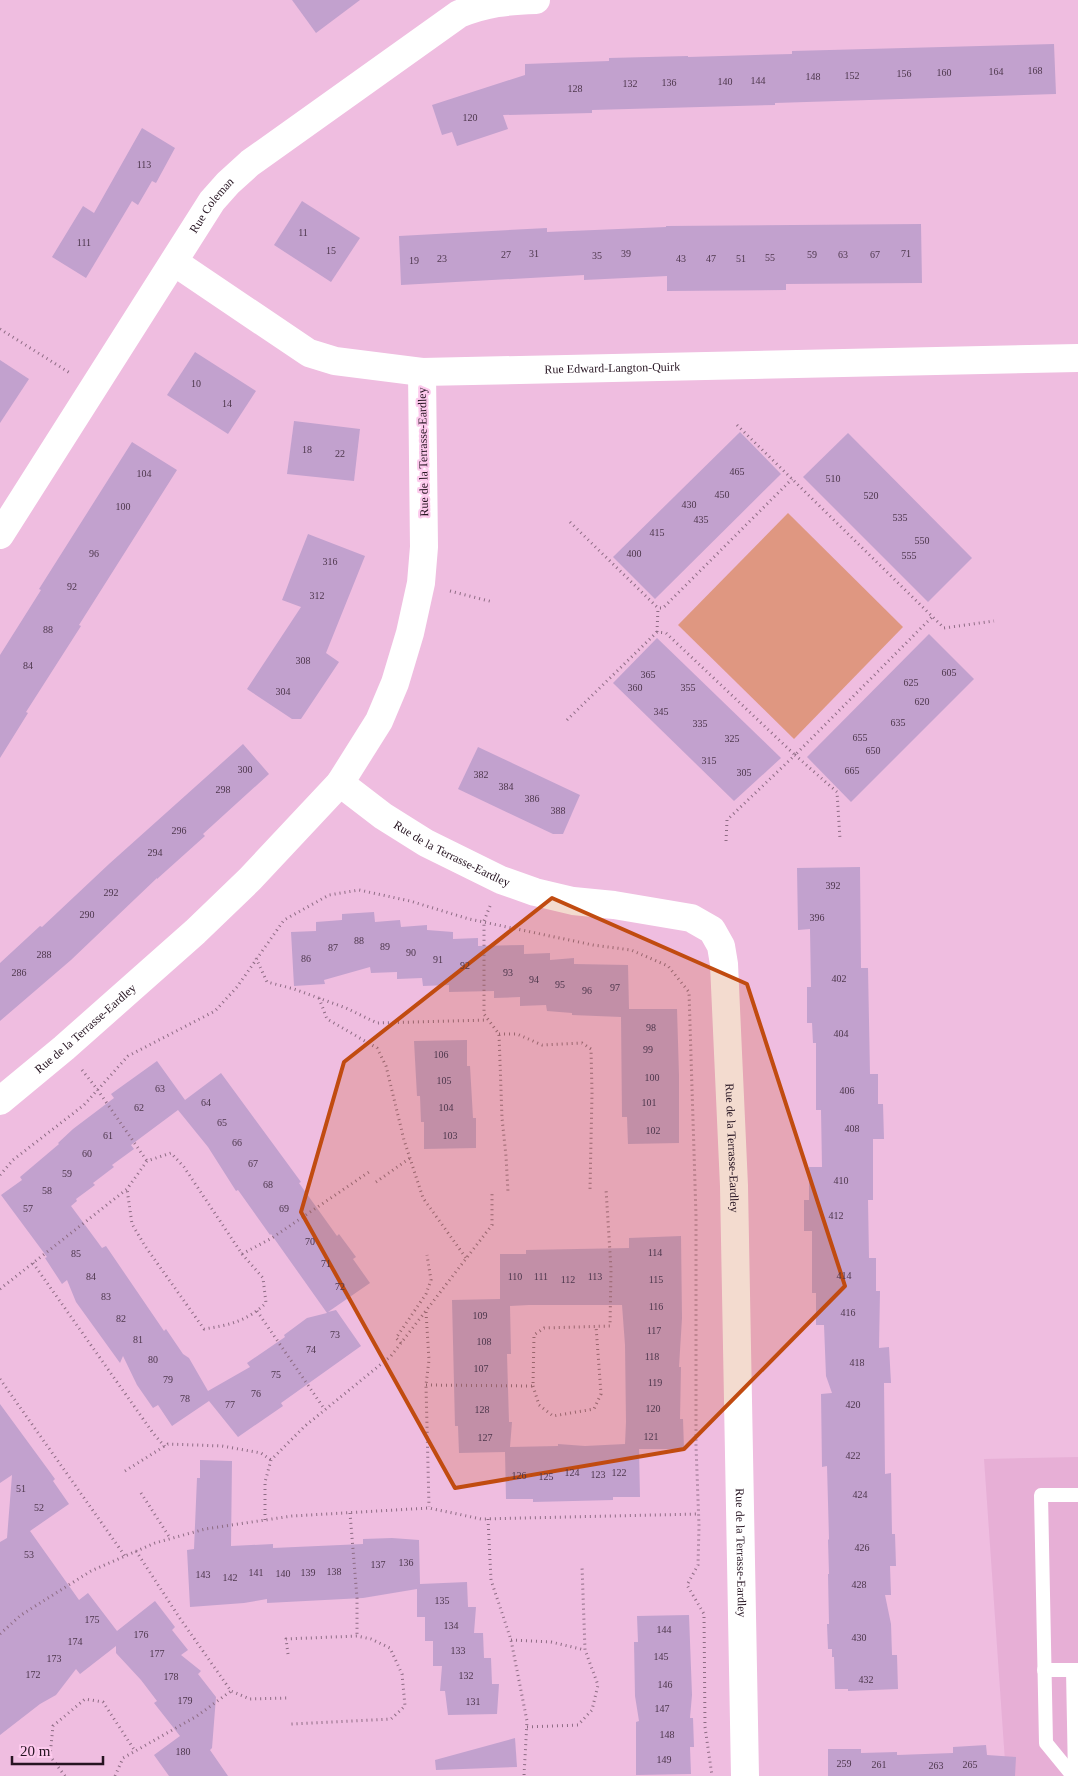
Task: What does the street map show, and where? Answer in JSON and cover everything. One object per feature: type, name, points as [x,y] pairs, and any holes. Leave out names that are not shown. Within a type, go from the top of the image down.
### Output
[{"type":"street","name":"Rue Coleman","points":[[0,535],[212,201],[228,183],[250,163],[459,14],[483,5],[508,1],[536,0]]},
{"type":"street","name":"Rue Edward-Langton-Quirk","points":[[174,262],[308,352],[335,361],[422,372],[1078,358]]},
{"type":"street","name":"Rue de la Terrasse-Eardley","points":[[0,1101],[64,1048],[195,932],[250,879],[340,783],[379,721],[395,683],[410,633],[421,583],[424,547],[422,372]]},
{"type":"street","name":"Rue de la Terrasse-Eardley","points":[[340,783],[383,816],[426,843],[501,880],[535,892],[573,901],[624,906],[691,918],[712,930],[721,946],[724,964],[734,1186],[745,1776]]},
{"type":"lane","points":[[1074,1776],[1046,1743],[1040,1496],[1078,1495]]},
{"type":"lane","points":[[1044,1670],[1075,1670],[1074,1776]]},
{"type":"path","points":[[0,329],[94,387]]},
{"type":"path","points":[[737,424],[944,628],[994,621]]},
{"type":"path","points":[[570,522],[658,608],[664,608],[792,479]]},
{"type":"path","points":[[421,583],[492,602]]},
{"type":"path","points":[[567,720],[657,632],[658,608]]},
{"type":"path","points":[[726,841],[727,820],[796,755],[932,617]]},
{"type":"path","points":[[657,632],[666,633],[837,792],[840,839]]},
{"type":"path","points":[[501,880],[484,921],[484,1014],[499,1034],[502,1118],[508,1192]]},
{"type":"path","points":[[0,1175],[13,1160],[84,1104],[128,1056],[214,1011],[237,987],[284,920],[329,895],[359,890],[410,901],[469,919],[593,945],[631,950],[668,966],[689,992],[696,1216],[698,1564],[688,1585],[704,1614],[705,1727],[712,1776]]},
{"type":"path","points":[[256,958],[266,982],[320,998],[377,1023],[489,1020]]},
{"type":"path","points":[[320,998],[327,1020],[377,1048],[386,1066],[404,1140],[423,1198],[466,1258]]},
{"type":"path","points":[[499,1034],[517,1034],[542,1045],[582,1043],[591,1049],[590,1190]]},
{"type":"path","points":[[64,1048],[97,1089],[147,1161]]},
{"type":"path","points":[[0,1289],[127,1189],[147,1161],[171,1153],[184,1167],[242,1254],[263,1278],[266,1303],[257,1311],[230,1325],[204,1328],[144,1246],[132,1224],[127,1189]]},
{"type":"path","points":[[376,1182],[410,1158]]},
{"type":"path","points":[[242,1254],[272,1238],[368,1172]]},
{"type":"path","points":[[596,1326],[601,1394],[594,1409],[554,1416],[539,1405],[533,1386],[534,1335],[544,1328],[596,1326],[610,1326],[611,1269],[606,1189]]},
{"type":"path","points":[[265,1520],[265,1482],[271,1460],[305,1426],[391,1356],[402,1343],[492,1225],[492,1192]]},
{"type":"path","points":[[402,1343],[396,1338],[426,1294],[431,1280],[428,1255]]},
{"type":"path","points":[[33,1263],[153,1433],[165,1447]]},
{"type":"path","points":[[257,1311],[325,1410]]},
{"type":"path","points":[[426,1311],[429,1360],[426,1385],[429,1508]]},
{"type":"path","points":[[0,1379],[125,1556]]},
{"type":"path","points":[[426,1385],[533,1386]]},
{"type":"path","points":[[125,1471],[168,1444],[222,1446],[261,1453],[271,1460]]},
{"type":"path","points":[[140,1493],[170,1538]]},
{"type":"path","points":[[0,1634],[21,1615],[91,1571],[170,1538],[205,1529],[292,1516],[429,1508],[488,1519],[698,1514]]},
{"type":"path","points":[[350,1513],[357,1598],[357,1636]]},
{"type":"path","points":[[488,1519],[491,1580],[511,1640],[527,1721],[524,1776]]},
{"type":"path","points":[[136,1551],[231,1691],[250,1699],[290,1698]]},
{"type":"path","points":[[527,1727],[578,1725],[592,1710],[598,1685],[585,1650],[582,1566]]},
{"type":"path","points":[[288,1654],[286,1639],[357,1636],[390,1648],[402,1674],[405,1706],[392,1719],[291,1724]]},
{"type":"path","points":[[511,1640],[551,1642],[585,1650]]},
{"type":"path","points":[[115,1776],[122,1758],[197,1716],[231,1691]]},
{"type":"path","points":[[65,1776],[50,1756],[53,1726],[85,1699],[104,1702],[135,1751]]},
{"type":"highlighted area","points":[[552,898],[747,984],[845,1286],[684,1449],[455,1488],[301,1212],[344,1062]]},
{"type":"shaded area","points":[[788,513],[903,627],[794,739],[678,625]]},
{"type":"shaded area","points":[[1078,1457],[1078,1776],[1006,1776],[984,1459]]},
{"type":"building","points":[[292,0],[360,0],[316,33]]},
{"type":"building","points":[[1054,44],[1056,94],[775,103],[775,105],[592,110],[592,113],[503,115],[508,129],[457,146],[452,132],[442,135],[432,105],[525,75],[525,64],[609,61],[609,58],[792,54],[792,51]]},
{"type":"building","points":[[142,128],[175,148],[156,183],[152,181],[138,205],[132,201],[86,278],[52,257],[83,206],[94,213]]},
{"type":"building","points":[[302,201],[360,238],[331,282],[274,245]]},
{"type":"building","points":[[921,224],[922,283],[786,284],[786,290],[667,291],[667,276],[584,280],[584,275],[401,285],[399,236],[547,228],[547,232],[666,226]]},
{"type":"building","points":[[195,352],[256,391],[228,434],[167,395]]},
{"type":"building","points":[[0,360],[29,379],[0,423]]},
{"type":"building","points":[[294,421],[360,429],[354,481],[287,474]]},
{"type":"building","points":[[740,432],[781,474],[655,599],[613,557]]},
{"type":"building","points":[[848,433],[972,558],[928,602],[803,477]]},
{"type":"building","points":[[132,442],[177,470],[79,625],[81,626],[26,712],[28,713],[0,758],[0,655],[41,590],[39,589]]},
{"type":"building","points":[[308,534],[365,556],[326,653],[339,662],[301,719],[292,719],[247,689],[301,607],[282,600]]},
{"type":"building","points":[[929,634],[974,679],[851,802],[807,757]]},
{"type":"building","points":[[657,638],[781,758],[734,801],[613,683]]},
{"type":"building","points":[[243,744],[269,774],[71,960],[0,1021],[0,963]]},
{"type":"building","points":[[478,747],[580,795],[563,834],[553,834],[458,789]]},
{"type":"building","points":[[860,867],[861,968],[868,968],[870,1074],[878,1074],[878,1104],[883,1104],[884,1139],[873,1139],[873,1200],[868,1200],[869,1258],[876,1258],[876,1291],[880,1291],[879,1348],[889,1347],[891,1383],[884,1383],[885,1474],[891,1473],[892,1534],[895,1534],[896,1566],[890,1566],[891,1595],[885,1595],[891,1624],[892,1655],[897,1655],[898,1689],[848,1691],[848,1689],[835,1689],[834,1657],[832,1657],[832,1649],[828,1649],[829,1539],[827,1466],[822,1467],[821,1394],[832,1393],[826,1376],[824,1325],[816,1325],[816,1293],[812,1293],[812,1231],[804,1231],[804,1200],[809,1200],[809,1167],[822,1167],[821,1110],[816,1110],[816,1043],[813,1043],[812,1023],[807,1023],[807,987],[811,987],[810,929],[798,930],[797,868]]},
{"type":"building","points":[[374,912],[375,922],[400,920],[401,927],[427,925],[427,930],[453,932],[453,939],[478,938],[478,946],[524,945],[524,954],[550,953],[550,960],[574,958],[574,964],[628,965],[629,1009],[677,1009],[679,1143],[628,1144],[627,1117],[622,1117],[621,1017],[572,1015],[572,1013],[547,1011],[546,1005],[520,1006],[520,997],[494,998],[494,991],[449,992],[449,985],[423,986],[422,978],[397,979],[397,972],[371,973],[370,967],[324,980],[325,984],[294,986],[291,932],[316,931],[316,922],[342,920],[342,914]]},
{"type":"building","points":[[467,1040],[467,1066],[470,1066],[473,1118],[476,1118],[476,1148],[424,1149],[424,1122],[421,1122],[420,1096],[417,1096],[414,1041]]},
{"type":"building","points":[[157,1061],[185,1100],[221,1073],[301,1182],[299,1183],[337,1236],[339,1234],[356,1257],[353,1259],[370,1283],[328,1312],[336,1310],[361,1346],[281,1403],[283,1406],[238,1437],[209,1401],[172,1426],[158,1405],[153,1408],[137,1385],[123,1356],[120,1363],[76,1302],[67,1280],[62,1284],[45,1258],[47,1257],[1,1195],[22,1180],[20,1177],[59,1144],[73,1129],[114,1098],[111,1094]],"holes":[[[178,1110],[208,1147],[236,1191],[238,1190],[271,1234],[327,1313],[307,1318],[284,1335],[285,1337],[247,1363],[250,1367],[208,1391],[189,1358],[183,1354],[166,1329],[164,1331],[106,1246],[102,1248],[71,1206],[77,1201],[76,1199],[95,1185],[93,1183],[114,1167],[112,1165],[134,1149],[131,1145]]]},
{"type":"building","points":[[681,1236],[682,1318],[679,1367],[681,1367],[680,1419],[683,1419],[684,1449],[639,1449],[640,1497],[613,1497],[613,1500],[533,1502],[533,1499],[506,1499],[505,1452],[459,1453],[458,1426],[455,1426],[452,1300],[500,1299],[500,1254],[526,1254],[526,1250],[629,1248],[629,1238]],"holes":[[[622,1305],[625,1345],[625,1444],[585,1446],[558,1444],[558,1446],[510,1447],[512,1422],[509,1422],[507,1354],[511,1354],[510,1306]]]},
{"type":"building","points":[[0,1404],[55,1479],[53,1481],[69,1504],[30,1531],[79,1600],[88,1593],[117,1631],[155,1601],[175,1627],[172,1630],[188,1650],[181,1655],[201,1671],[198,1674],[216,1697],[212,1748],[210,1750],[228,1776],[169,1776],[154,1755],[180,1736],[154,1703],[157,1701],[141,1680],[116,1653],[116,1646],[80,1674],[76,1669],[56,1695],[40,1704],[0,1735],[0,1542],[7,1538],[12,1475],[0,1483]]},
{"type":"building","points":[[200,1460],[232,1461],[231,1546],[273,1544],[273,1548],[363,1544],[363,1539],[392,1538],[419,1540],[420,1584],[467,1582],[468,1607],[476,1607],[474,1633],[483,1633],[484,1658],[491,1658],[492,1684],[499,1684],[497,1714],[448,1715],[445,1691],[440,1691],[442,1666],[433,1666],[433,1641],[425,1641],[425,1617],[417,1617],[417,1589],[363,1598],[267,1603],[267,1599],[244,1603],[190,1607],[187,1550],[194,1549],[197,1478],[200,1478]]},
{"type":"building","points":[[689,1615],[692,1695],[690,1718],[693,1718],[694,1747],[690,1747],[691,1774],[636,1775],[636,1722],[639,1721],[635,1696],[634,1642],[638,1642],[637,1616]]},
{"type":"building","points":[[515,1738],[517,1767],[436,1770],[435,1760]]},
{"type":"building","points":[[986,1745],[987,1755],[1016,1757],[1015,1776],[828,1776],[828,1749],[861,1749],[861,1753],[897,1752],[897,1755],[953,1753],[953,1747]]}]
